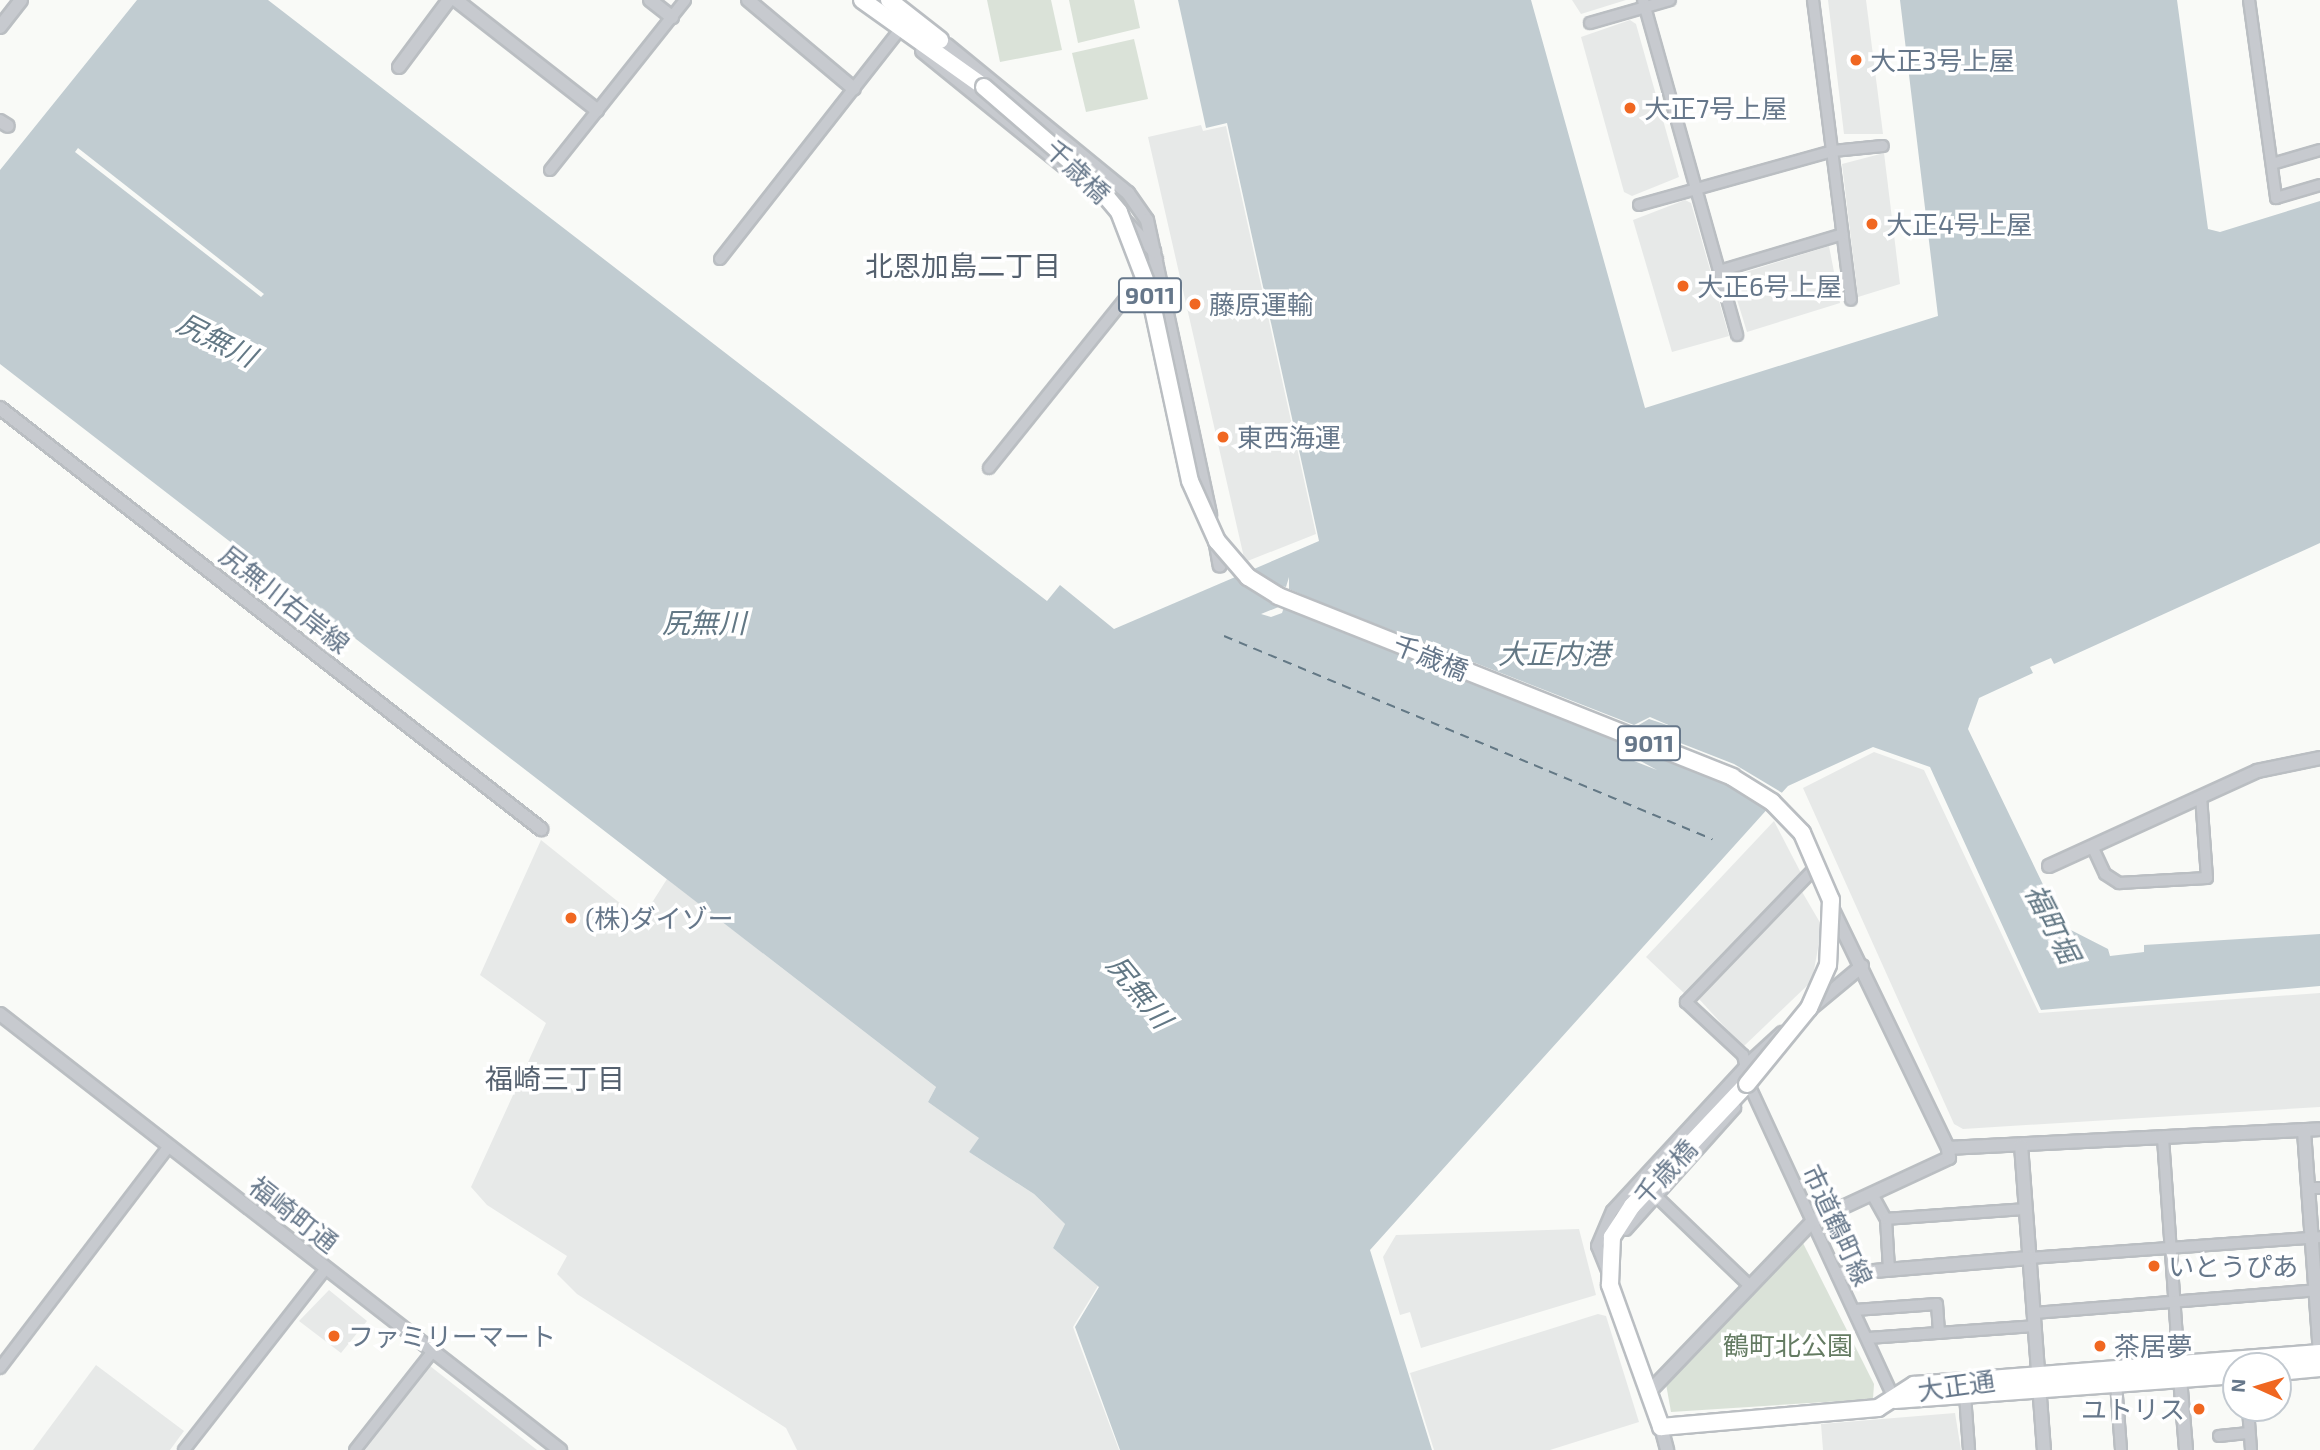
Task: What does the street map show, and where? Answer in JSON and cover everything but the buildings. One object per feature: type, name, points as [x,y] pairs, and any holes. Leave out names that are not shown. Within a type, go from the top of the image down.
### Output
[{"type":"main road","name":"千歳橋","points":[[862,0],[899,31],[985,87],[1094,182],[1123,220],[1149,290],[1190,481],[1217,541],[1248,577],[1278,596],[1732,777],[1783,811],[1812,848],[1831,900],[1831,942],[1809,1008],[1780,1048],[1632,1206],[1619,1234]]},
{"type":"main road","points":[[889,0],[947,46],[962,70]]},
{"type":"main road","points":[[1619,1234],[1608,1274],[1661,1427],[1878,1408],[1895,1400]]},
{"type":"main road","name":"大正通","points":[[1895,1400],[1965,1395],[2039,1382],[2180,1371],[2320,1353]]},
{"type":"main road","points":[[2292,1371],[2320,1368]]},
{"type":"main road","name":"大正通","points":[[1895,1400],[1914,1385],[2116,1383],[2180,1371],[2222,1374]]},
{"type":"street","points":[[0,27],[21,0]]},
{"type":"street","points":[[399,66],[449,0]]},
{"type":"street","points":[[456,0],[597,110]]},
{"type":"street","points":[[650,0],[672,17]]},
{"type":"street","points":[[550,170],[685,0]]},
{"type":"street","points":[[748,0],[854,89]]},
{"type":"street","points":[[1590,23],[1644,3],[1670,0]]},
{"type":"street","points":[[1813,0],[1851,300]]},
{"type":"street","points":[[2249,0],[2276,198],[2320,185]]},
{"type":"street","points":[[1644,3],[1737,335]]},
{"type":"street","points":[[720,259],[910,18]]},
{"type":"street","points":[[899,31],[1107,201],[1156,255]]},
{"type":"street","points":[[947,46],[1128,193],[1154,233],[1156,255],[1220,566]]},
{"type":"street","points":[[1639,205],[1833,151],[1883,146]]},
{"type":"street","points":[[2272,164],[2320,150]]},
{"type":"street","points":[[1107,201],[1128,193]]},
{"type":"street","points":[[1719,271],[1843,234]]},
{"type":"street","points":[[989,468],[1156,255]]},
{"type":"street","name":"尻無川右岸線","points":[[0,408],[541,829]]},
{"type":"street","points":[[2049,866],[2257,771],[2320,758]]},
{"type":"street","points":[[2092,846],[2105,874],[2119,883],[2207,878],[2201,796]]},
{"type":"street","points":[[1649,1392],[1813,1221],[1949,1158],[1948,1148],[1814,869],[1686,1002],[1743,1055],[1746,1066]]},
{"type":"street","points":[[1608,1274],[1597,1246],[1612,1211],[1746,1066],[1862,966]]},
{"type":"street","name":"福崎町通","points":[[1,1018],[560,1450]]},
{"type":"street","name":"市道鶴町線","points":[[1746,1066],[1751,1089],[1895,1400]]},
{"type":"street","points":[[1619,1234],[1751,1089]]},
{"type":"street","points":[[1948,1148],[2320,1129]]},
{"type":"street","points":[[2304,1130],[2314,1188],[2320,1353]]},
{"type":"street","points":[[2163,1138],[2186,1450]]},
{"type":"street","points":[[2021,1145],[2044,1450]]},
{"type":"street","points":[[0,1368],[169,1146]]},
{"type":"street","points":[[1872,1194],[1886,1219],[1889,1270]]},
{"type":"street","points":[[1655,1195],[1750,1286]]},
{"type":"street","points":[[1886,1219],[2026,1209]]},
{"type":"street","points":[[1838,1274],[2316,1237]]},
{"type":"street","points":[[184,1450],[326,1268]]},
{"type":"street","points":[[1868,1338],[1939,1332],[2175,1302],[2318,1290]]},
{"type":"street","points":[[1855,1310],[1937,1304],[1939,1332]]},
{"type":"street","points":[[355,1450],[433,1351]]},
{"type":"street","points":[[2116,1383],[2121,1450]]},
{"type":"street","points":[[1965,1395],[1969,1450]]},
{"type":"street","points":[[2249,1422],[2251,1450]]},
{"type":"street","points":[[1661,1427],[1668,1450]]},
{"type":"street","points":[[2219,1436],[2249,1433]]},
{"type":"shaded area","points":[[1572,0],[1626,0],[1581,14]]},
{"type":"shaded area","name":"大正3号上屋","points":[[1828,0],[1866,0],[1883,134],[1844,134]]},
{"type":"shaded area","points":[[1630,20],[1636,24],[1679,177],[1632,196],[1624,192],[1581,37]]},
{"type":"shaded area","points":[[1201,125],[1203,131],[1226,126],[1316,534],[1245,562],[1148,137]]},
{"type":"shaded area","name":"大正4号上屋","points":[[1884,153],[1900,284],[1858,297],[1842,164]]},
{"type":"shaded area","name":"大正6号上屋","points":[[1685,200],[1691,203],[1729,336],[1672,352],[1633,220]]},
{"type":"shaded area","points":[[1829,246],[1840,303],[1747,332],[1730,277]]},
{"type":"shaded area","points":[[1874,752],[1924,770],[2039,1013],[2320,993],[2320,1107],[1963,1129],[1954,1124],[1803,788]]},
{"type":"shaded area","points":[[1774,821],[1801,873],[1685,994],[1646,957]]},
{"type":"shaded area","points":[[541,840],[641,920],[667,879],[936,1087],[928,1102],[980,1138],[969,1152],[1034,1194],[1065,1224],[1053,1248],[1098,1286],[1073,1327],[1119,1450],[797,1450],[786,1428],[577,1294],[557,1274],[567,1256],[487,1205],[471,1187],[546,1023],[480,975]]},
{"type":"shaded area","points":[[1801,890],[1822,926],[1812,981],[1743,1047],[1699,999]]},
{"type":"shaded area","points":[[1579,1229],[1596,1295],[1421,1348],[1410,1312],[1400,1315],[1383,1257],[1396,1235]]},
{"type":"shaded area","points":[[329,1290],[367,1321],[341,1353],[299,1321]]},
{"type":"shaded area","points":[[1598,1314],[1606,1316],[1639,1422],[1550,1450],[1434,1450],[1410,1373]]},
{"type":"shaded area","points":[[96,1365],[184,1431],[170,1450],[33,1450]]},
{"type":"shaded area","points":[[430,1366],[537,1450],[365,1450]]},
{"type":"shaded area","points":[[1955,1413],[1961,1450],[1823,1450],[1821,1424]]},
{"type":"green space","points":[[987,0],[1051,0],[1062,50],[1000,62]]},
{"type":"green space","points":[[1069,0],[1134,0],[1140,28],[1078,43]]},
{"type":"green space","points":[[1134,39],[1148,99],[1086,112],[1072,53]]},
{"type":"green space","name":"鶴町北公園","points":[[1802,1241],[1874,1384],[1873,1399],[1671,1412],[1666,1384]]},
{"type":"water","points":[[137,0],[268,0],[1047,601],[1060,585],[1114,629],[1319,541],[1227,123],[1206,128],[1178,0],[1531,0],[1645,408],[1938,316],[1900,0],[2177,0],[2208,229],[2220,232],[2320,201],[2320,543],[2054,664],[2051,658],[2030,667],[2033,673],[1979,698],[1968,729],[2063,926],[2108,949],[2110,956],[2144,952],[2144,945],[2320,934],[2320,986],[2041,1010],[1930,767],[1873,747],[1788,786],[1370,1250],[1432,1450],[1120,1450],[1075,1327],[1099,1287],[1053,1248],[1065,1224],[1034,1194],[969,1152],[979,1138],[928,1102],[936,1087],[0,364],[0,170]]},
{"type":"pier","points":[[78,148],[264,294],[261,297],[75,152]]},
{"type":"pier","points":[[1251,567],[1275,585],[1286,587],[1289,577],[1289,589],[1634,725],[1650,717],[1673,727],[1649,719],[1637,726],[1734,764],[1784,794],[1770,810],[1727,783],[1630,745],[1635,758],[1657,770],[1634,761],[1627,743],[1284,607],[1282,613],[1271,617],[1261,614],[1281,606],[1236,573]]},
{"type":"ferry route","points":[[1224,636],[1712,839]]},
{"type":"place","name":"大正3号上屋","points":[[1856,60]]},
{"type":"place","name":"大正7号上屋","points":[[1630,108]]},
{"type":"place","name":"大正4号上屋","points":[[1872,224]]},
{"type":"place","name":"大正6号上屋","points":[[1683,286]]},
{"type":"place","name":"藤原運輸","points":[[1195,304]]},
{"type":"place","name":"東西海運","points":[[1223,437]]},
{"type":"place","name":"(株)ダイゾー","points":[[571,918]]},
{"type":"place","name":"いとうぴあ","points":[[2154,1266]]},
{"type":"place","name":"ファミリーマート","points":[[334,1336]]},
{"type":"place","name":"茶居夢","points":[[2100,1346]]},
{"type":"place","name":"ユトリス","points":[[2199,1409]]},
{"type":"district","name":"北恩加島二丁目","points":[[963,265]]},
{"type":"district","name":"福崎三丁目","points":[[555,1078]]},
{"type":"water label","name":"尻無川","points":[[217,339]]},
{"type":"water label","name":"尻無川","points":[[704,622]]},
{"type":"water label","name":"大正内港","points":[[1554,653]]},
{"type":"water label","name":"福町堀","points":[[2053,923]]},
{"type":"water label","name":"尻無川","points":[[1140,991]]}]
